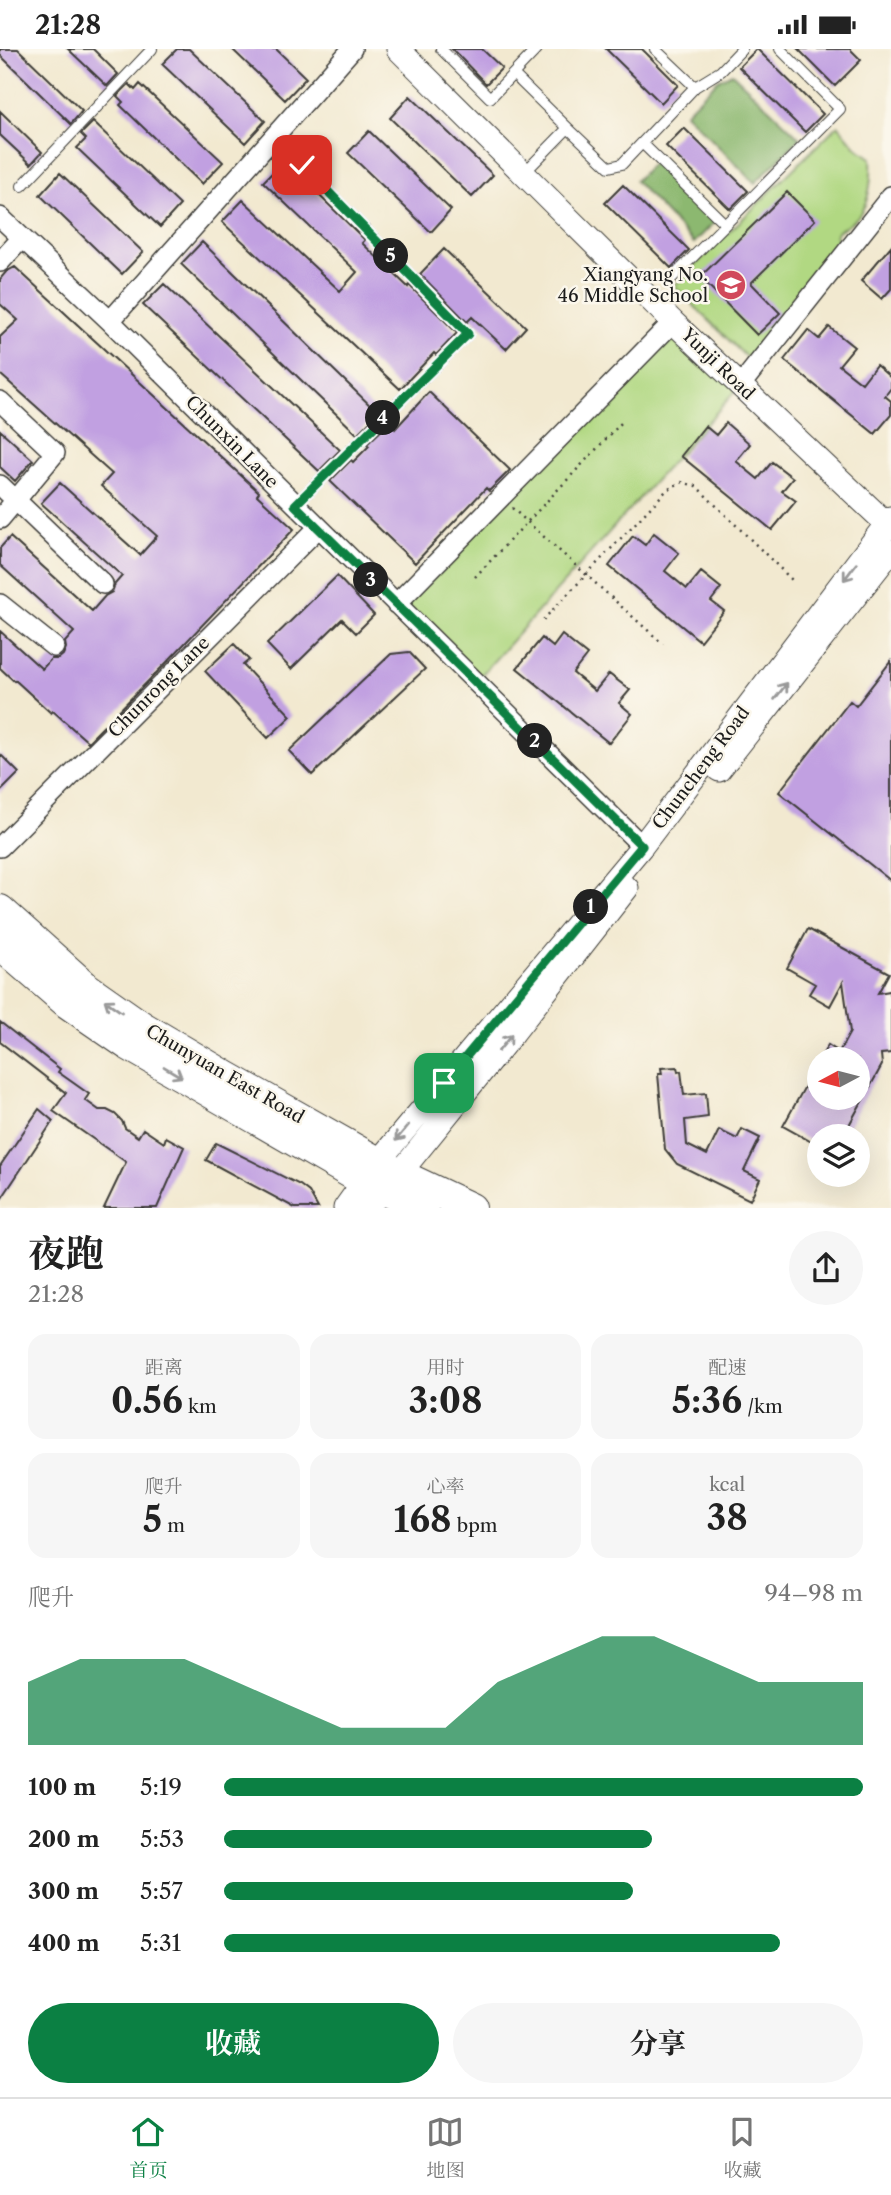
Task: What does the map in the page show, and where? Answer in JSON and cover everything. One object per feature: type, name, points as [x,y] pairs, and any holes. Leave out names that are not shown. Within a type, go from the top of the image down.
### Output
[{"type":"main road","name":"Chunyuan East Road","points":[[0,910],[86,987],[378,1183],[471,1208]]},
{"type":"main road","name":"Chunyuan East Road","points":[[1,947],[66,1003],[128,1045],[424,1208]]},
{"type":"street","points":[[110,321],[352,49]]},
{"type":"street","name":"Yunji Road","points":[[398,49],[673,322],[889,524]]},
{"type":"street","points":[[740,386],[891,196]]},
{"type":"street","name":"Chunxin Lane","points":[[0,217],[110,321],[642,846]]},
{"type":"street","points":[[0,262],[22,238]]},
{"type":"street","points":[[396,604],[673,322]]},
{"type":"street","points":[[0,401],[55,453],[0,519]]},
{"type":"street","points":[[0,485],[103,584]]},
{"type":"street","name":"Chuncheng Road","points":[[378,1183],[642,846],[889,524]]},
{"type":"street","name":"Chunrong Lane","points":[[0,847],[318,528]]},
{"type":"street","name":"Chuncheng Road","points":[[345,1208],[378,1183],[514,1032],[891,551]]},
{"type":"street","points":[[0,604],[54,647]]},
{"type":"lane","points":[[22,186],[152,49]]},
{"type":"lane","points":[[441,49],[490,98],[537,49]]},
{"type":"lane","points":[[655,49],[695,87]]},
{"type":"lane","points":[[513,74],[609,167],[622,165],[695,87],[721,71],[742,49]]},
{"type":"lane","points":[[669,281],[840,109],[780,49]]},
{"type":"lane","points":[[523,173],[568,128]]},
{"type":"lane","points":[[642,143],[725,224]]},
{"type":"lane","points":[[295,505],[468,334],[302,165]]},
{"type":"path","points":[[475,577],[624,420]]},
{"type":"path","points":[[543,619],[667,491],[681,482],[696,486],[792,580]]},
{"type":"path","points":[[501,497],[663,644]]},
{"type":"green space","points":[[732,73],[800,138],[755,183],[685,113],[718,80]]},
{"type":"green space","points":[[838,125],[857,148],[871,158],[871,180],[866,202],[857,218],[836,233],[837,253],[750,361],[674,286]]},
{"type":"green space","points":[[656,160],[715,222],[694,243],[635,181]]},
{"type":"green space","points":[[673,322],[740,386],[475,682],[396,604]]},
{"type":"building","points":[[0,49],[18,49],[82,111],[71,124],[0,55]]},
{"type":"building","points":[[68,49],[93,49],[118,74],[107,86]]},
{"type":"building","points":[[177,49],[189,49],[265,121],[245,143],[162,64]]},
{"type":"building","points":[[232,49],[276,49],[306,78],[285,100]]},
{"type":"building","points":[[452,49],[482,49],[502,68],[486,84]]},
{"type":"building","points":[[606,49],[642,49],[678,85],[661,103]]},
{"type":"building","points":[[757,49],[823,114],[805,132],[739,67]]},
{"type":"building","points":[[798,49],[850,49],[861,60],[835,86]]},
{"type":"building","points":[[129,84],[135,90],[140,84],[223,162],[202,184],[120,105],[123,102],[117,96]]},
{"type":"building","points":[[410,96],[493,175],[472,197],[390,118]]},
{"type":"building","points":[[0,111],[42,152],[31,164],[0,135]]},
{"type":"building","points":[[93,122],[180,205],[160,227],[77,148],[86,139],[81,134]]},
{"type":"building","points":[[684,128],[748,191],[730,209],[666,146]]},
{"type":"building","points":[[369,131],[451,210],[431,232],[348,153]]},
{"type":"building","points":[[284,161],[365,240],[362,243],[457,333],[400,389],[222,222],[243,200],[340,291],[357,272],[263,182]]},
{"type":"building","points":[[60,173],[143,252],[122,274],[40,195]]},
{"type":"building","points":[[623,185],[689,250],[671,268],[605,203]]},
{"type":"building","points":[[787,192],[815,220],[751,283],[780,313],[757,335],[700,277]]},
{"type":"building","points":[[202,242],[378,413],[357,434],[181,264]]},
{"type":"building","points":[[891,246],[891,289],[882,299],[861,281]]},
{"type":"building","points":[[444,249],[526,327],[506,349],[472,317],[467,322],[420,274]]},
{"type":"building","points":[[15,267],[259,492],[257,495],[294,529],[88,742],[0,668],[0,631],[42,669],[51,659],[58,659],[63,655],[65,642],[74,632],[0,565],[0,548],[10,537],[92,611],[112,592],[122,576],[41,503],[60,483],[140,555],[157,536],[101,486],[112,474],[0,374],[0,337],[18,320],[0,304],[0,279]]},
{"type":"building","points":[[164,284],[340,450],[319,471],[143,305]]},
{"type":"building","points":[[829,327],[854,347],[839,365],[862,383],[876,365],[891,378],[891,388],[885,396],[891,401],[891,415],[875,434],[784,360],[808,330],[819,339]]},
{"type":"building","points":[[429,392],[510,470],[489,491],[486,488],[415,563],[330,481],[351,460],[353,462],[389,423],[395,429]]},
{"type":"building","points":[[726,423],[750,444],[736,461],[758,479],[772,462],[793,478],[782,491],[796,501],[772,530],[681,456],[705,426],[716,435]]},
{"type":"building","points":[[0,430],[33,460],[15,481],[0,467]]},
{"type":"building","points":[[654,533],[679,553],[665,571],[687,589],[701,572],[721,588],[711,601],[724,611],[700,641],[609,566],[633,536],[645,545]]},
{"type":"building","points":[[337,576],[374,615],[356,633],[342,619],[291,669],[267,644]]},
{"type":"building","points":[[562,635],[587,655],[573,673],[595,691],[609,674],[630,690],[619,703],[632,714],[609,743],[517,668],[542,638],[553,647]]},
{"type":"building","points":[[234,644],[249,660],[243,665],[291,716],[268,738],[205,671]]},
{"type":"building","points":[[409,652],[425,669],[312,775],[289,751],[391,654]]},
{"type":"building","points":[[891,661],[891,881],[779,792],[850,701],[856,706]]},
{"type":"building","points":[[0,754],[19,773],[0,792]]},
{"type":"building","points":[[808,929],[889,973],[878,993],[890,991],[891,1053],[881,1054],[882,1065],[870,1087],[870,1047],[842,1047],[850,1032],[843,982],[830,1006],[809,994],[815,984],[787,968]]},
{"type":"building","points":[[0,1022],[60,1069],[58,1072],[89,1094],[85,1100],[99,1110],[115,1114],[125,1128],[138,1137],[143,1129],[164,1143],[166,1137],[184,1147],[157,1208],[104,1208],[126,1162],[53,1111],[66,1093],[0,1042]]},
{"type":"building","points":[[677,1067],[678,1072],[681,1071],[684,1095],[706,1093],[708,1117],[685,1120],[687,1145],[707,1155],[719,1130],[737,1139],[742,1129],[760,1138],[744,1171],[760,1179],[750,1200],[677,1164],[665,1149],[658,1074],[662,1074],[661,1068]]},
{"type":"building","points":[[807,1083],[807,1110],[857,1110],[850,1124],[807,1124],[807,1139],[783,1126]]},
{"type":"building","points":[[39,1109],[53,1121],[0,1201],[0,1166]]},
{"type":"building","points":[[216,1143],[300,1185],[309,1192],[318,1208],[295,1208],[206,1160]]},
{"type":"place","name":"Xiangyang No. 46 Middle School","points":[[731,285]]},
{"type":"route","points":[[302,165],[468,334],[295,505],[642,846],[444,1083]]}]
